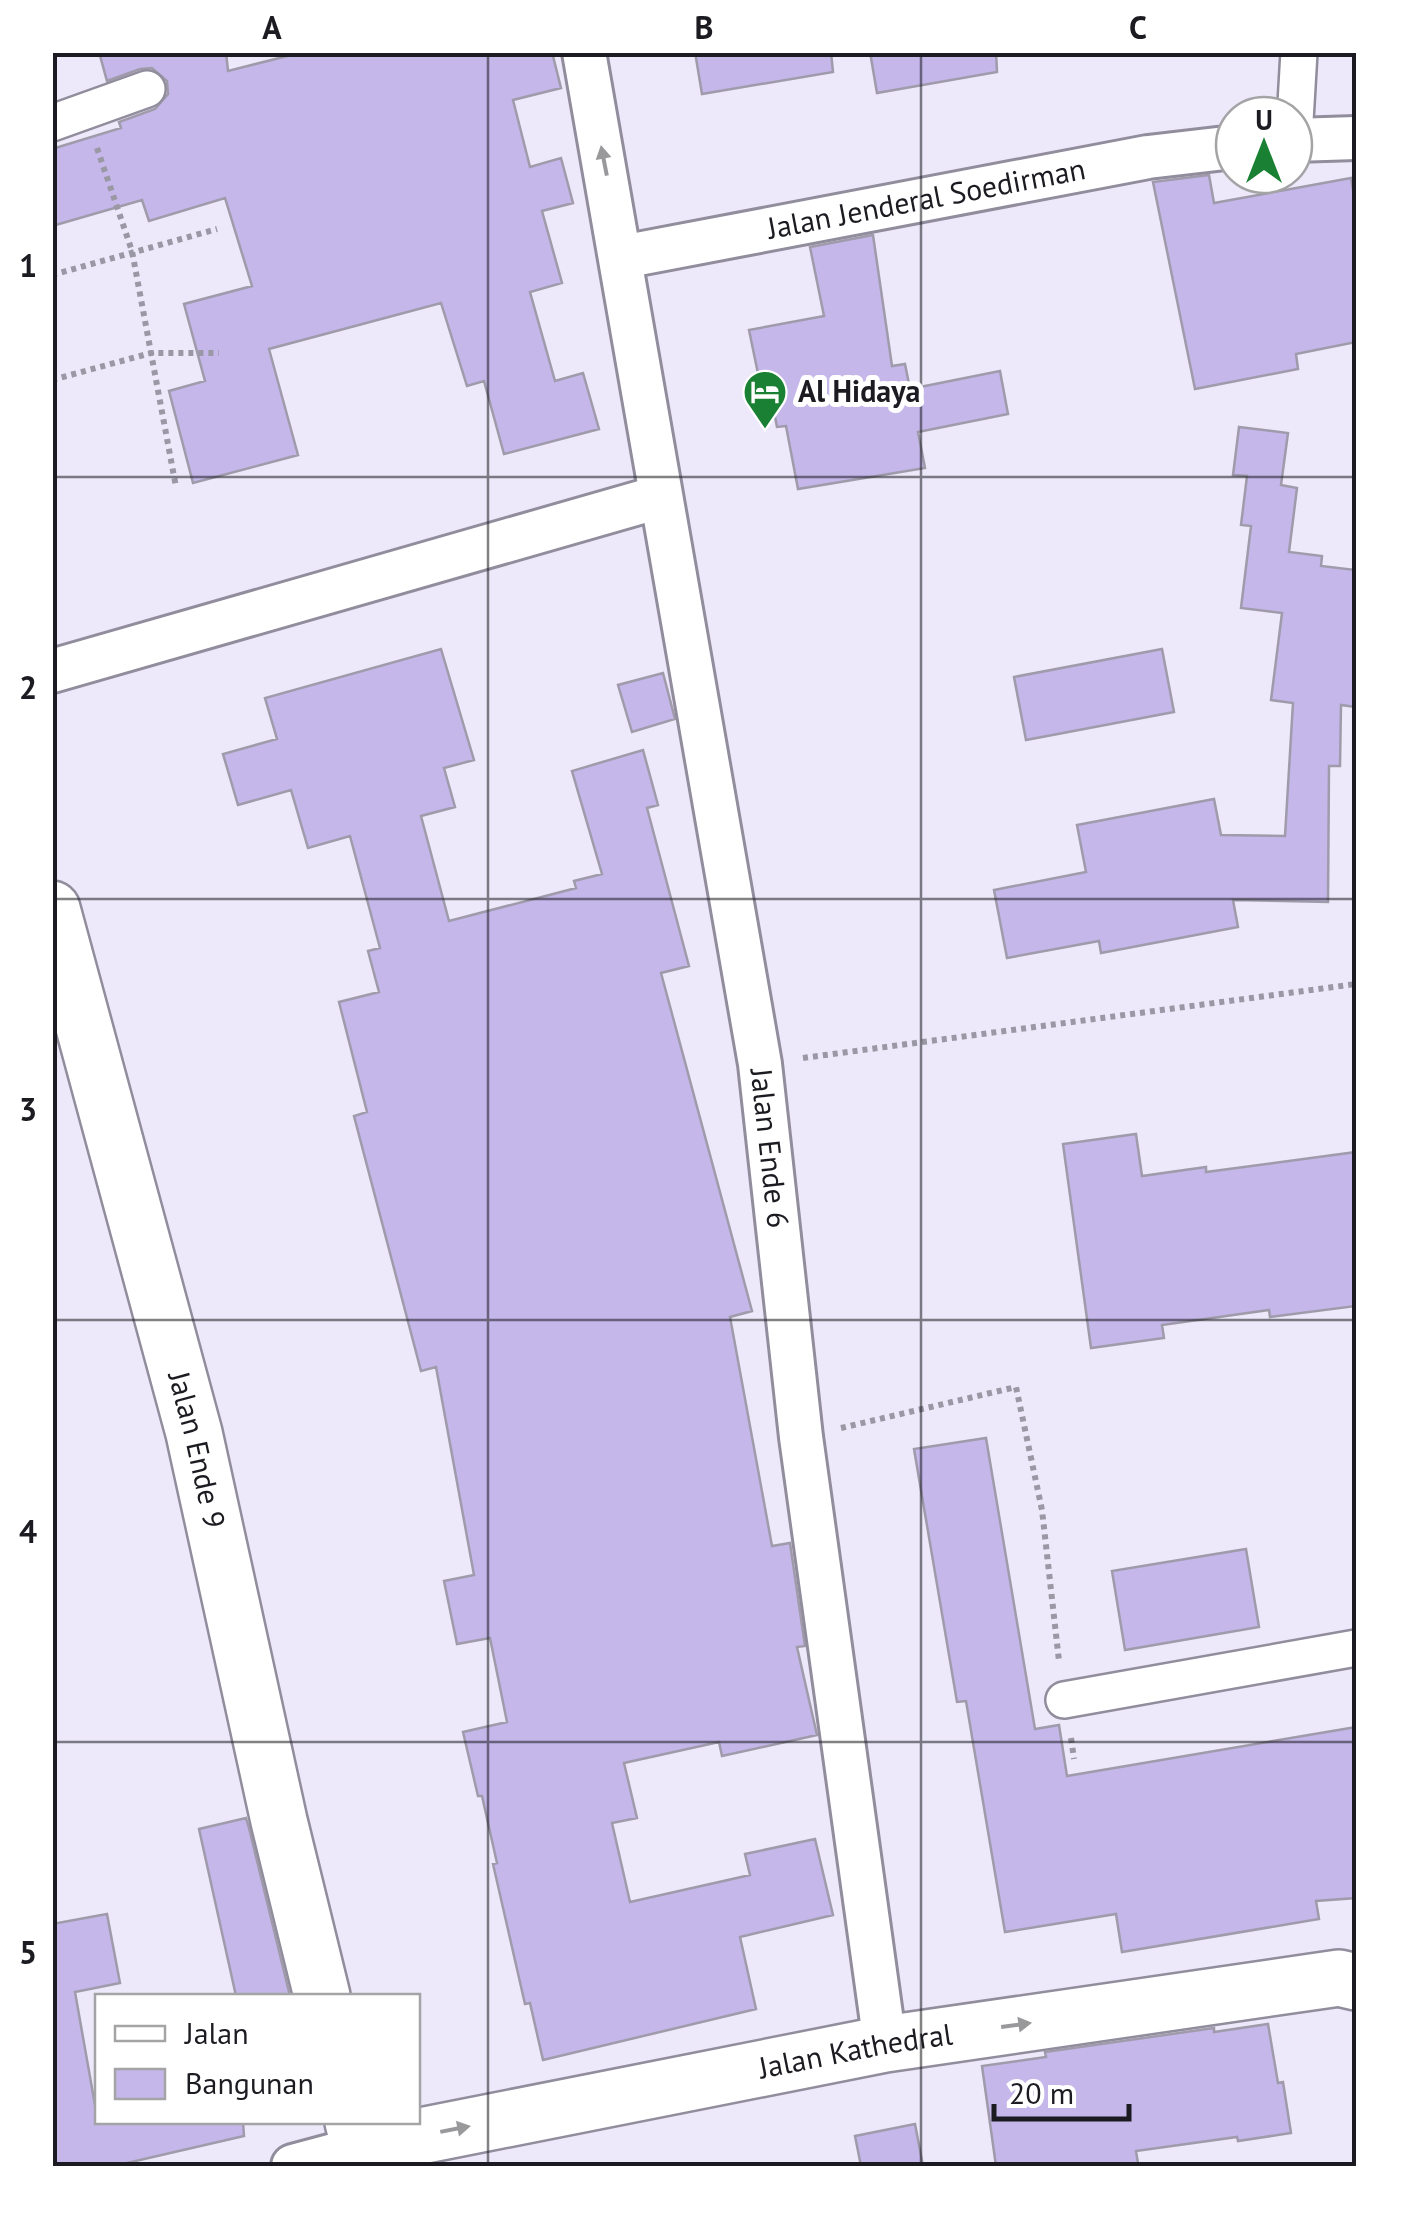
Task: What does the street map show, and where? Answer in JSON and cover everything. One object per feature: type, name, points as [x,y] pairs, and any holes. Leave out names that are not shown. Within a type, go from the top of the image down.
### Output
[{"type":"highway","name":"Jalan Ende 9","points":[[52,910],[194,1434],[322,1994]]},
{"type":"highway","name":"Jalan Kathedral","points":[[359,2145],[885,2044],[1339,1978],[1356,1982]]},
{"type":"street","name":"Jalan Ende 6","points":[[584,52],[760,1064],[801,1437],[885,2044]]},
{"type":"street","points":[[1297,95],[1300,52]]},
{"type":"street","points":[[69,118],[147,89]]},
{"type":"street","points":[[1314,139],[1356,138]]},
{"type":"street","name":"Jalan Jenderal Soedirman","points":[[622,257],[1148,157],[1214,149]]},
{"type":"street","points":[[52,671],[660,496]]},
{"type":"street","points":[[1064,1700],[1356,1648]]},
{"type":"street","points":[[292,2166],[359,2145]]},
{"type":"path","points":[[69,118],[132,251],[176,487]]},
{"type":"path","points":[[52,275],[218,229]]},
{"type":"path","points":[[52,380],[151,353],[219,353]]},
{"type":"path","points":[[760,1064],[1356,984]]},
{"type":"path","points":[[801,1437],[1016,1387],[1042,1510],[1064,1700]]},
{"type":"building","points":[[99,52],[226,52],[228,71],[303,52],[552,52],[561,88],[513,100],[530,167],[561,158],[573,203],[542,211],[562,283],[530,292],[555,381],[583,373],[599,429],[504,454],[484,381],[467,386],[441,303],[269,349],[298,455],[193,483],[169,391],[205,381],[184,304],[252,286],[225,198],[149,221],[142,200],[52,226],[52,149],[121,128],[119,122],[155,109],[168,94],[167,81],[152,68],[107,81]]},
{"type":"building","points":[[695,52],[831,52],[833,72],[702,94]]},
{"type":"building","points":[[870,52],[996,52],[997,72],[877,93]]},
{"type":"building","points":[[1209,175],[1214,203],[1258,195],[1314,195],[1314,185],[1351,178],[1356,208],[1356,342],[1296,354],[1298,369],[1195,389],[1153,182]]},
{"type":"building","points":[[873,235],[892,366],[905,364],[910,389],[1000,371],[1008,414],[918,432],[925,468],[798,489],[786,426],[777,427],[769,386],[761,388],[749,330],[824,316],[810,247]]},
{"type":"building","points":[[1239,427],[1288,433],[1281,485],[1297,488],[1289,552],[1322,556],[1321,566],[1356,570],[1356,707],[1341,705],[1340,766],[1329,766],[1328,902],[1233,900],[1238,927],[1101,953],[1099,941],[1007,958],[994,890],[1086,872],[1077,825],[1214,799],[1221,835],[1285,836],[1293,703],[1271,700],[1282,613],[1241,608],[1251,526],[1241,525],[1247,476],[1233,475]]},
{"type":"building","points":[[441,649],[474,760],[444,768],[455,807],[421,816],[449,921],[576,888],[574,881],[602,874],[572,771],[643,750],[658,805],[647,808],[689,966],[661,973],[752,1311],[730,1317],[772,1546],[790,1543],[805,1646],[797,1647],[817,1735],[722,1756],[719,1742],[624,1763],[637,1818],[612,1823],[630,1902],[750,1875],[745,1854],[815,1839],[833,1915],[740,1937],[756,2009],[543,2060],[530,2003],[525,2004],[482,1796],[478,1796],[463,1732],[507,1722],[490,1638],[457,1644],[444,1581],[474,1575],[436,1367],[421,1371],[354,1116],[367,1112],[339,1002],[379,992],[368,951],[380,948],[350,836],[308,848],[291,790],[238,805],[223,754],[277,739],[265,698]]},
{"type":"building","points":[[1162,649],[1174,712],[1026,740],[1014,677]]},
{"type":"building","points":[[663,673],[675,719],[632,732],[618,685]]},
{"type":"building","points":[[1136,1134],[1142,1176],[1206,1167],[1206,1172],[1356,1152],[1356,1306],[1270,1317],[1269,1310],[1162,1325],[1164,1338],[1091,1348],[1063,1144]]},
{"type":"building","points":[[986,1438],[1035,1729],[1059,1725],[1067,1776],[1356,1727],[1356,1898],[1316,1901],[1319,1919],[1122,1952],[1116,1914],[1005,1932],[966,1701],[957,1702],[914,1449]]},
{"type":"building","points":[[1246,1549],[1259,1627],[1125,1650],[1112,1571]]},
{"type":"building","points":[[246,1818],[290,1994],[236,1994],[199,1829]]},
{"type":"building","points":[[107,1914],[120,1983],[75,1992],[95,2124],[243,2124],[244,2136],[114,2166],[52,2166],[52,1924]]},
{"type":"building","points":[[1268,2024],[1291,2133],[1136,2151],[1138,2163],[996,2166],[982,2066],[1046,2057],[1045,2052]]},
{"type":"building","points":[[915,2124],[923,2166],[861,2166],[855,2136]]},
{"type":"place","name":"Al Hidaya","points":[[765,430]]}]
